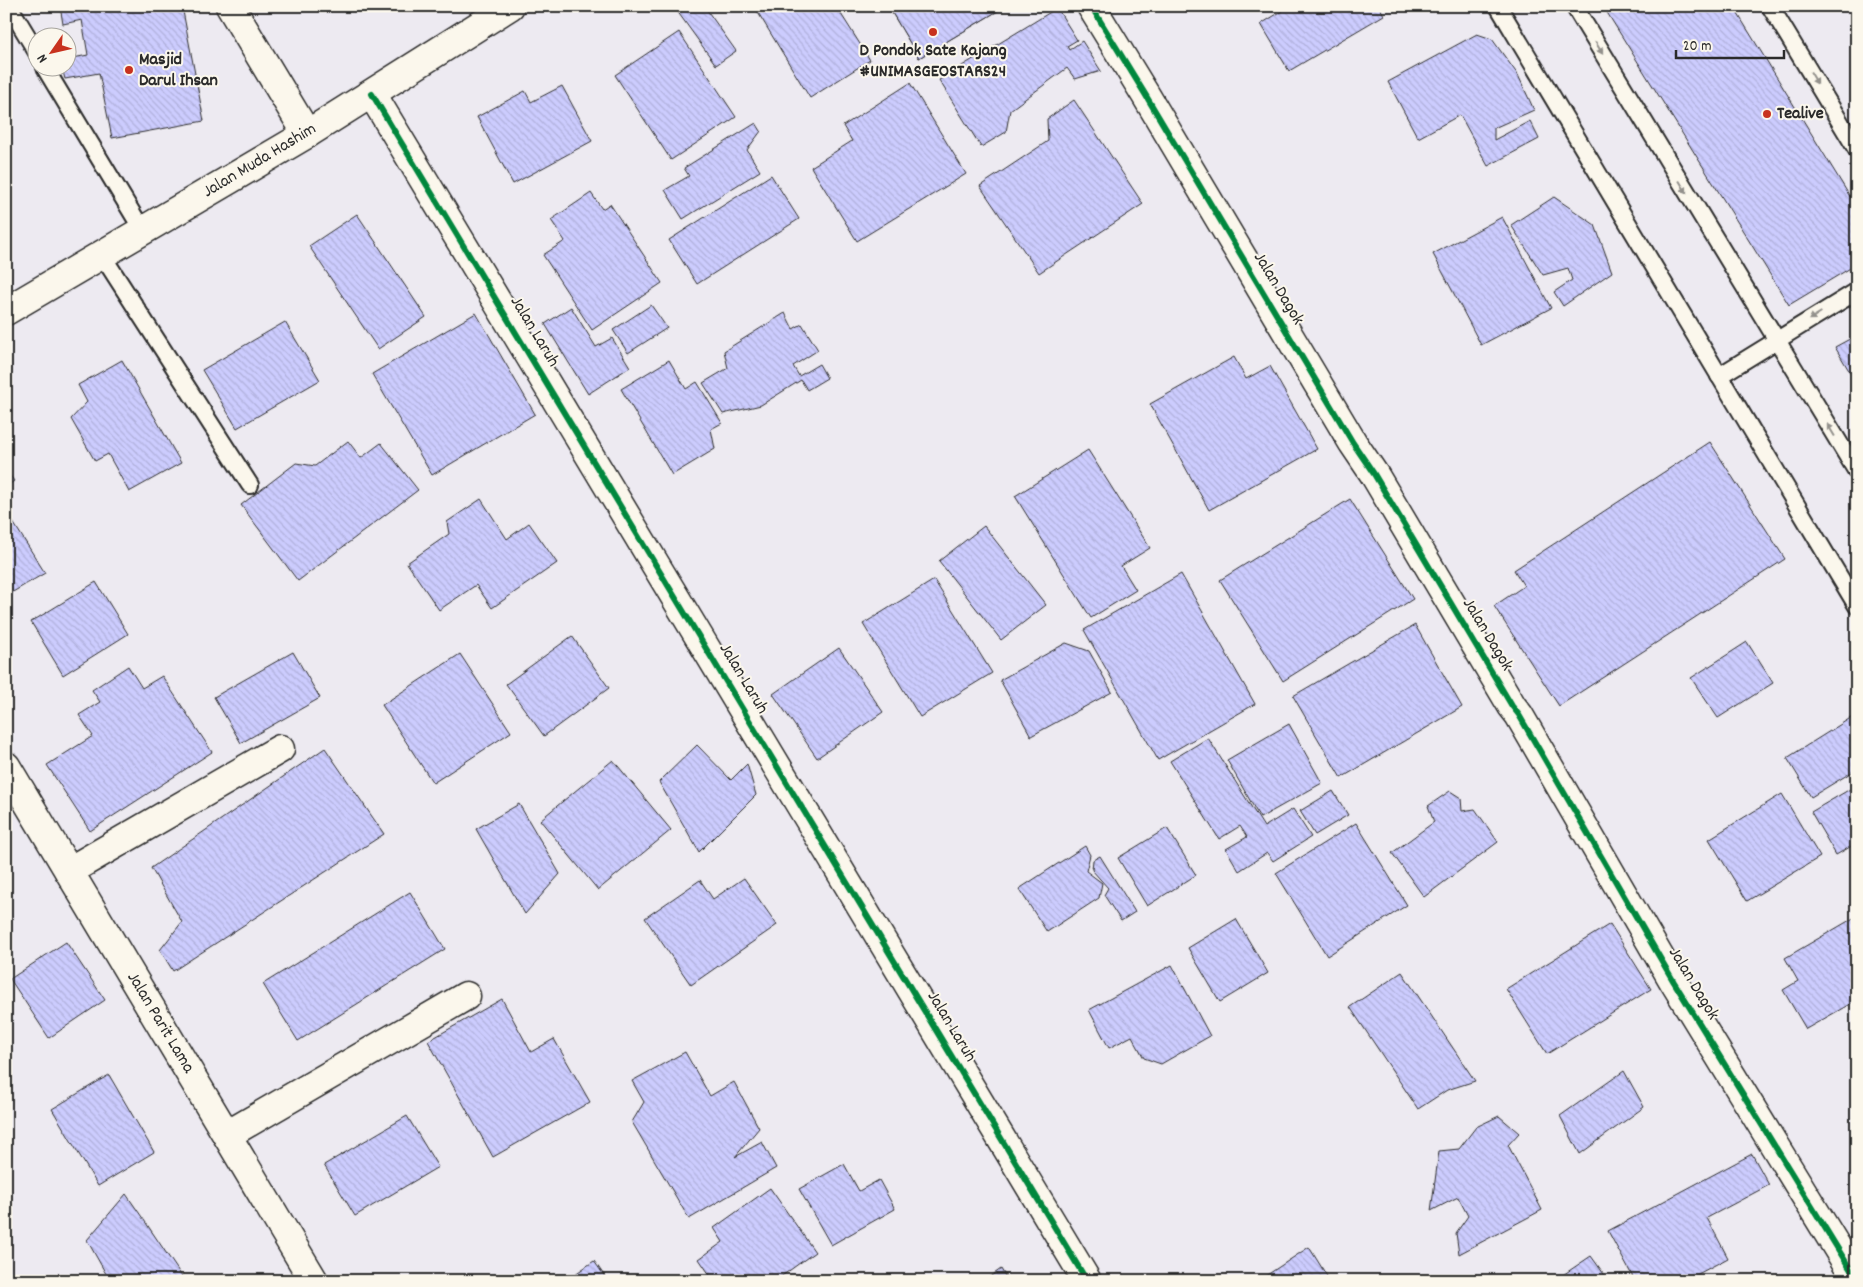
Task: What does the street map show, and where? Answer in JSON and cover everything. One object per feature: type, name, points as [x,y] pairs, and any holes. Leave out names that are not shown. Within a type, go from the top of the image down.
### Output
[{"type":"street","points":[[230,6],[306,134]]},
{"type":"street","name":"Jalan Muda Hashim","points":[[6,311],[306,134],[510,6]]},
{"type":"street","name":"Jalan Dagok","points":[[1091,6],[1348,435],[1374,474],[1519,715],[1674,982],[1857,1280]]},
{"type":"street","name":"Jalan Laruh","points":[[372,94],[1087,1281]]},
{"type":"street","points":[[69,871],[280,749]]},
{"type":"street","name":"Jalan Parit Lama","points":[[6,766],[314,1281]]},
{"type":"street","points":[[227,1135],[466,996]]},
{"type":"lane","points":[[9,6],[28,37]]},
{"type":"lane","points":[[1498,6],[1857,606]]},
{"type":"lane","points":[[1574,6],[1857,472]]},
{"type":"lane","points":[[1770,6],[1857,150]]},
{"type":"lane","points":[[52,78],[143,230]]},
{"type":"lane","points":[[102,255],[250,486]]},
{"type":"lane","points":[[1719,376],[1857,291]]},
{"type":"building","name":"Masjid Darul Ihsan","points":[[60,6],[182,6],[204,121],[112,138],[99,73],[78,77],[78,57],[88,55],[82,20],[63,24]]},
{"type":"building","points":[[684,6],[704,6],[736,51],[716,65],[677,11]]},
{"type":"building","points":[[764,6],[836,6],[870,60],[810,98],[757,11]]},
{"type":"building","name":"D Pondok Sate Kajang #UNIMASGEOSTARS24","points":[[888,6],[1006,6],[919,58]]},
{"type":"building","name":"D Pondok Sate Kajang #UNIMASGEOSTARS24","points":[[888,6],[1006,6],[919,58]]},
{"type":"building","points":[[1290,6],[1379,6],[1384,15],[1289,71],[1261,24]]},
{"type":"building","points":[[1603,6],[1733,6],[1857,208],[1857,264],[1789,305]]},
{"type":"building","points":[[1057,8],[1077,40],[1067,46],[1069,50],[1082,41],[1101,71],[1075,79],[1067,68],[1010,110],[1006,132],[981,147],[939,80]]},
{"type":"building","points":[[679,32],[736,117],[671,160],[615,75]]},
{"type":"building","points":[[1477,34],[1492,39],[1518,75],[1534,110],[1494,128],[1494,140],[1530,121],[1539,139],[1488,166],[1460,115],[1418,138],[1388,82]]},
{"type":"building","points":[[910,83],[966,174],[857,241],[811,167],[852,141],[843,126]]},
{"type":"building","points":[[562,86],[592,141],[513,184],[477,117],[525,91],[531,102]]},
{"type":"building","points":[[1074,100],[1143,204],[1039,273],[980,186],[1048,141],[1047,119]]},
{"type":"building","points":[[756,123],[761,131],[747,150],[760,171],[683,219],[665,190],[689,176],[684,168]]},
{"type":"building","points":[[771,175],[799,219],[697,284],[669,240]]},
{"type":"building","points":[[591,193],[602,209],[610,204],[662,283],[592,330],[543,255],[565,241],[551,220]]},
{"type":"building","points":[[1554,197],[1595,225],[1612,272],[1563,306],[1554,292],[1572,280],[1568,268],[1543,275],[1511,225]]},
{"type":"building","points":[[357,214],[426,317],[378,349],[309,246]]},
{"type":"building","points":[[1502,217],[1551,308],[1481,345],[1433,254]]},
{"type":"building","points":[[651,305],[667,328],[628,353],[613,330]]},
{"type":"building","points":[[571,307],[596,347],[612,338],[630,367],[588,394],[545,324]]},
{"type":"building","points":[[476,313],[535,414],[432,475],[372,374]]},
{"type":"building","points":[[785,313],[793,329],[802,324],[818,350],[793,366],[799,376],[819,364],[827,378],[807,390],[801,380],[761,405],[723,414],[703,383],[728,368],[724,351]]},
{"type":"building","points":[[285,322],[320,380],[237,428],[202,370]]},
{"type":"building","points":[[1857,335],[1857,384],[1835,347]]},
{"type":"building","points":[[1234,357],[1246,379],[1270,366],[1317,449],[1209,510],[1150,404]]},
{"type":"building","points":[[122,360],[181,463],[129,492],[108,454],[95,461],[71,419],[87,402],[78,385]]},
{"type":"building","points":[[669,360],[686,389],[697,382],[722,423],[711,429],[715,449],[672,475],[621,389]]},
{"type":"building","points":[[348,441],[361,458],[381,443],[418,490],[298,581],[241,505],[296,463],[315,466]]},
{"type":"building","points":[[1710,442],[1785,559],[1559,706],[1494,606],[1524,586],[1514,570]]},
{"type":"building","points":[[1088,450],[1150,548],[1121,566],[1136,590],[1091,618],[1015,496]]},
{"type":"building","points":[[6,470],[14,481],[6,487]]},
{"type":"building","points":[[481,499],[507,539],[529,523],[557,563],[492,608],[476,585],[439,610],[407,563],[449,534],[447,522]]},
{"type":"building","points":[[1350,499],[1413,599],[1283,681],[1220,580]]},
{"type":"building","points":[[6,511],[45,573],[6,596]]},
{"type":"building","points":[[984,526],[1046,605],[1001,640],[939,561]]},
{"type":"building","points":[[1181,574],[1255,704],[1158,760],[1084,630]]},
{"type":"building","points":[[934,580],[992,673],[920,717],[863,624]]},
{"type":"building","points":[[96,582],[128,634],[63,675],[31,622]]},
{"type":"building","points":[[1415,625],[1462,707],[1341,778],[1293,696]]},
{"type":"building","points":[[572,636],[609,688],[544,736],[506,684]]},
{"type":"building","points":[[1747,642],[1773,683],[1718,718],[1691,678]]},
{"type":"building","points":[[1066,643],[1089,651],[1112,692],[1031,736],[1000,680]]},
{"type":"building","points":[[839,648],[883,712],[817,758],[773,694]]},
{"type":"building","points":[[293,652],[320,698],[241,743],[214,697]]},
{"type":"building","points":[[460,654],[511,732],[433,783],[382,705]]},
{"type":"building","points":[[128,666],[142,688],[162,676],[212,752],[90,831],[47,765],[93,736],[79,715],[100,702],[92,690]]},
{"type":"building","points":[[1857,714],[1857,769],[1811,797],[1787,758]]},
{"type":"building","points":[[1289,724],[1322,783],[1260,818],[1227,760]]},
{"type":"building","points":[[1208,738],[1264,827],[1293,809],[1311,837],[1273,861],[1267,853],[1239,871],[1226,849],[1247,837],[1240,826],[1219,839],[1170,761]]},
{"type":"building","points":[[697,745],[731,780],[747,764],[756,795],[699,852],[659,782]]},
{"type":"building","points":[[325,748],[384,834],[173,971],[160,950],[182,922],[151,868]]},
{"type":"building","points":[[613,760],[671,830],[598,890],[540,820]]},
{"type":"building","points":[[1857,785],[1857,843],[1836,855],[1811,812]]},
{"type":"building","points":[[1333,791],[1348,815],[1315,835],[1300,811]]},
{"type":"building","points":[[1450,791],[1461,798],[1462,811],[1475,809],[1498,842],[1424,897],[1392,853],[1434,822],[1428,806]]},
{"type":"building","points":[[1782,794],[1820,857],[1747,901],[1709,839]]},
{"type":"building","points":[[519,804],[560,874],[525,914],[476,829]]},
{"type":"building","points":[[1356,823],[1407,905],[1327,956],[1276,873]]},
{"type":"building","points":[[1167,828],[1196,875],[1147,906],[1118,858]]},
{"type":"building","points":[[1085,846],[1090,855],[1086,871],[1102,883],[1099,898],[1047,932],[1019,889]]},
{"type":"building","points":[[1100,856],[1135,912],[1121,921],[1104,895],[1108,888],[1092,870],[1093,860]]},
{"type":"building","points":[[744,878],[777,925],[691,985],[645,918],[700,880],[713,899]]},
{"type":"building","points":[[410,892],[445,949],[298,1041],[263,984]]},
{"type":"building","points":[[1857,916],[1857,1000],[1806,1029],[1783,990],[1798,981],[1785,958]]},
{"type":"building","points":[[1236,919],[1268,973],[1220,1002],[1188,948]]},
{"type":"building","points":[[1610,924],[1651,989],[1547,1054],[1506,989]]},
{"type":"building","points":[[66,942],[105,1000],[49,1038],[10,979]]},
{"type":"building","points":[[1172,965],[1210,1036],[1161,1064],[1144,1058],[1132,1036],[1109,1048],[1089,1010]]},
{"type":"building","points":[[1402,972],[1475,1081],[1447,1090],[1418,1109],[1350,1007]]},
{"type":"building","points":[[502,999],[531,1052],[554,1039],[590,1102],[493,1157],[428,1041]]},
{"type":"building","points":[[685,1052],[710,1096],[734,1082],[759,1128],[735,1157],[762,1142],[776,1168],[689,1219],[632,1122],[644,1102],[632,1081]]},
{"type":"building","points":[[1624,1071],[1644,1107],[1580,1154],[1560,1116]]},
{"type":"building","points":[[109,1075],[154,1152],[98,1186],[52,1109]]},
{"type":"building","points":[[407,1116],[438,1167],[355,1216],[324,1165]]},
{"type":"building","points":[[1499,1116],[1519,1133],[1508,1145],[1542,1210],[1459,1254],[1456,1233],[1468,1216],[1458,1197],[1431,1211],[1439,1151],[1459,1149],[1476,1127]]},
{"type":"building","points":[[1752,1154],[1769,1185],[1707,1218],[1728,1258],[1685,1281],[1635,1281],[1608,1231]]},
{"type":"building","points":[[844,1164],[859,1191],[879,1180],[895,1209],[831,1245],[799,1189]]},
{"type":"building","points":[[770,1188],[815,1252],[775,1281],[714,1281],[699,1259],[723,1242],[714,1228]]},
{"type":"building","points":[[126,1194],[185,1281],[110,1281],[87,1240]]},
{"type":"building","points":[[1309,1247],[1330,1281],[1258,1281]]},
{"type":"building","points":[[1591,1256],[1609,1281],[1554,1281]]},
{"type":"building","points":[[594,1261],[608,1281],[565,1281]]},
{"type":"building","points":[[1001,1269],[1008,1281],[984,1281]]},
{"type":"cycle path","points":[[1091,6],[1353,443],[1374,474],[1519,715],[1674,982],[1857,1280]]},
{"type":"cycle path","points":[[372,94],[1087,1281]]},
{"type":"place","name":"D Pondok Sate Kajang #UNIMASGEOSTARS24","points":[[933,32]]},
{"type":"place","name":"Masjid Darul Ihsan","points":[[129,70]]},
{"type":"place","name":"Tealive","points":[[1767,114]]}]
